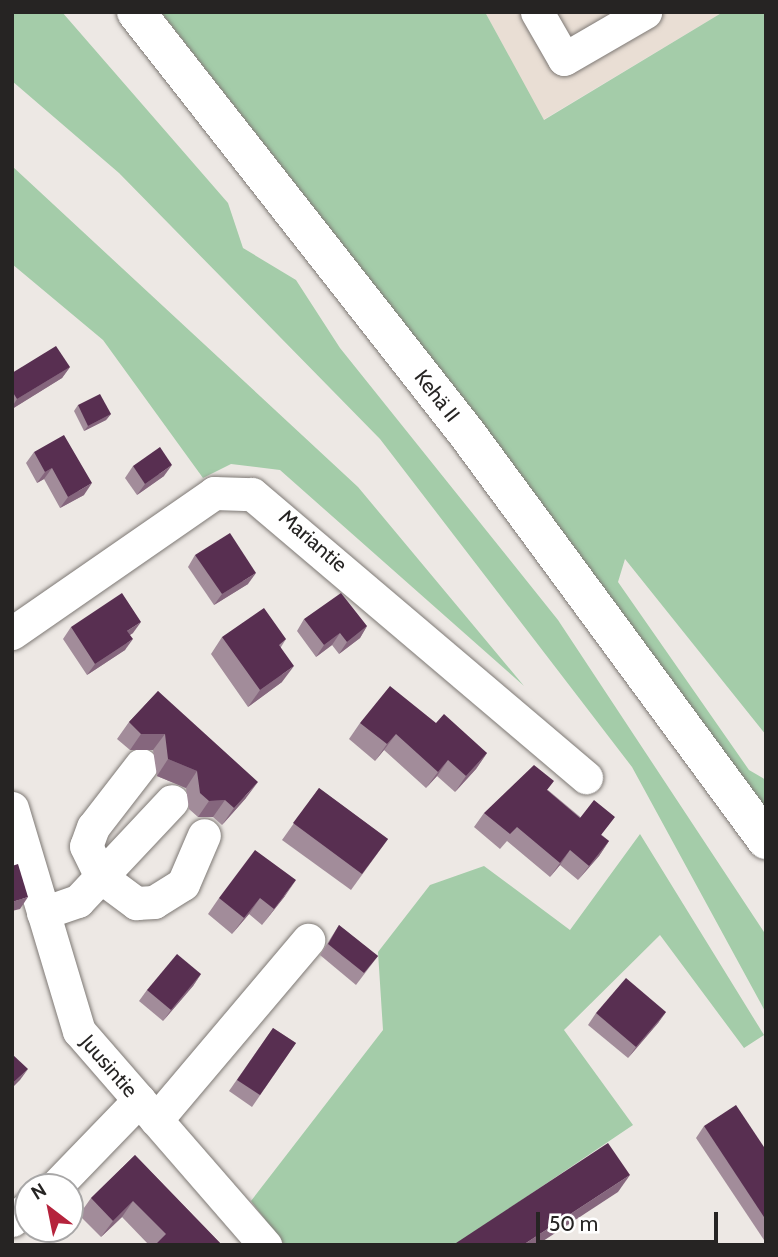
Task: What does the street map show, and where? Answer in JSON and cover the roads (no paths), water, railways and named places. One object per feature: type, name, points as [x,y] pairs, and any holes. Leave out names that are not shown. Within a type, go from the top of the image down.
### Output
[{"type":"highway","name":"Kehä II","points":[[136,12],[468,435],[725,789],[766,839]]},
{"type":"highway","name":"Kehä II","points":[[725,789],[766,860]]},
{"type":"street","points":[[537,12],[564,59],[645,12]]},
{"type":"street","name":"Mariantie","points":[[12,633],[214,494],[252,494],[586,777]]},
{"type":"street","points":[[141,765],[93,827],[86,846],[101,877],[136,903],[154,902],[183,884],[204,835]]},
{"type":"street","points":[[43,913],[78,901],[172,802]]},
{"type":"street","name":"Juusintie","points":[[12,808],[79,1031],[265,1245]]},
{"type":"street","points":[[72,1173],[148,1110],[308,940]]}]
